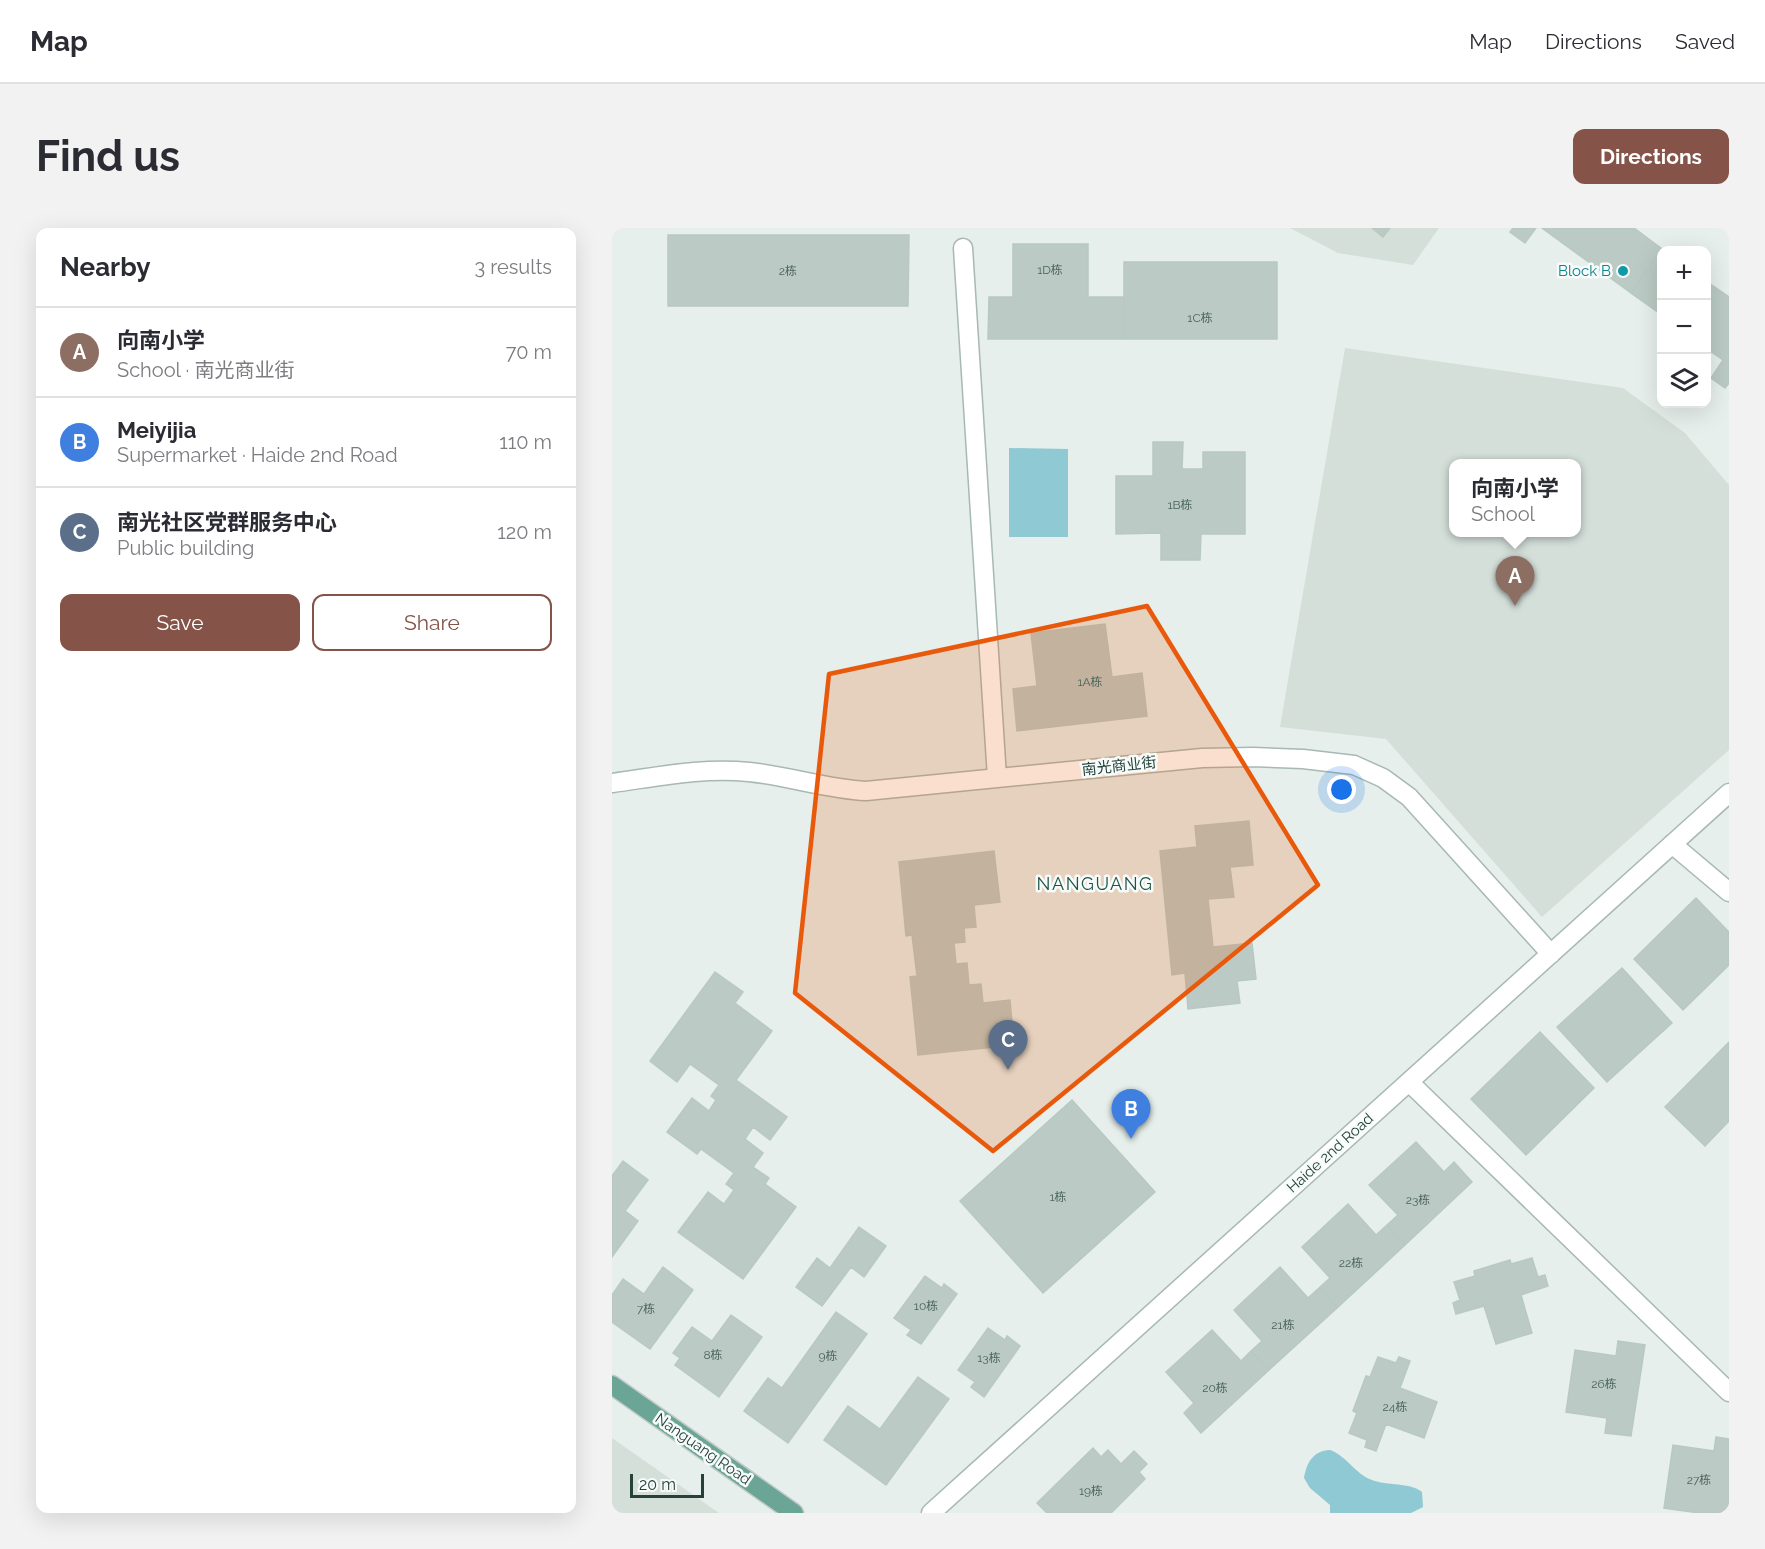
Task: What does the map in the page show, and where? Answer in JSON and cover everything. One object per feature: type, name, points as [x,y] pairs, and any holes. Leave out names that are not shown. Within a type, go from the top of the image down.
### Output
[{"type":"main road","name":"Nanguang Road","points":[[612,1385],[794,1513]]},
{"type":"street","points":[[963,248],[997,778]]},
{"type":"street","name":"南光商业街","points":[[612,783],[677,774],[747,771],[782,776],[840,790],[866,791],[1202,758],[1273,758],[1354,765],[1383,778],[1409,797],[1551,954]]},
{"type":"street","name":"Haide 2nd Road","points":[[931,1513],[1729,793]]},
{"type":"street","points":[[1672,844],[1729,892]]},
{"type":"street","points":[[1409,1082],[1729,1392]]},
{"type":"highlighted area","points":[[1147,606],[1318,885],[993,1151],[795,993],[829,674]]},
{"type":"shaded area","points":[[1290,228],[1439,228],[1413,265],[1338,253]]},
{"type":"shaded area","points":[[1345,348],[1623,388],[1685,433],[1729,485],[1729,750],[1542,917],[1386,739],[1280,727]]},
{"type":"shaded area","points":[[612,1438],[719,1513],[612,1513]]},
{"type":"water","points":[[1009,448],[1068,449],[1068,537],[1009,537]]},
{"type":"water","points":[[1330,1450],[1372,1480],[1405,1485],[1422,1492],[1423,1507],[1411,1513],[1330,1513],[1330,1505],[1310,1488],[1304,1478],[1312,1458]]},
{"type":"building","points":[[1372,228],[1390,228],[1383,237]]},
{"type":"building","name":"Block B","points":[[1513,228],[1536,228],[1525,243],[1510,232]]},
{"type":"building","name":"Block B","points":[[1542,228],[1634,228],[1658,246],[1657,256],[1631,293]]},
{"type":"building","points":[[668,235],[909,235],[908,306],[668,306]]},
{"type":"building","points":[[1013,244],[1088,244],[1088,297],[1124,297],[1124,339],[988,339],[989,297],[1013,297]]},
{"type":"building","points":[[1657,256],[1657,311],[1631,293]]},
{"type":"building","points":[[1124,262],[1277,262],[1277,339],[1124,339]]},
{"type":"building","points":[[1711,284],[1729,297],[1729,383],[1725,388],[1711,378],[1723,360],[1711,352]]},
{"type":"building","points":[[1153,442],[1183,442],[1182,469],[1203,469],[1203,452],[1245,452],[1245,534],[1201,534],[1200,560],[1161,560],[1161,533],[1116,534],[1116,476],[1153,476]]},
{"type":"building","points":[[1105,624],[1112,677],[1142,673],[1147,716],[1017,731],[1013,689],[1037,686],[1031,633]]},
{"type":"building","points":[[1249,821],[1253,865],[1230,867],[1234,897],[1208,899],[1213,947],[1252,943],[1256,979],[1237,981],[1240,1003],[1188,1009],[1185,973],[1172,975],[1160,851],[1197,847],[1195,826]]},
{"type":"building","points":[[994,851],[1000,902],[974,905],[976,927],[964,928],[965,942],[954,943],[956,964],[967,963],[969,985],[981,984],[983,1003],[1010,1000],[1014,1045],[918,1055],[910,977],[917,976],[912,935],[906,936],[899,862]]},
{"type":"building","points":[[1696,898],[1729,932],[1729,965],[1683,1010],[1634,959]]},
{"type":"building","points":[[1622,968],[1672,1023],[1607,1082],[1557,1027]]},
{"type":"building","points":[[715,972],[743,992],[735,1003],[772,1031],[736,1080],[787,1117],[770,1140],[753,1127],[745,1139],[763,1153],[753,1167],[769,1178],[765,1184],[796,1207],[743,1279],[678,1232],[708,1192],[724,1204],[734,1190],[726,1184],[734,1173],[701,1149],[697,1154],[667,1132],[692,1098],[709,1111],[716,1100],[711,1096],[719,1085],[690,1064],[677,1082],[650,1061]]},
{"type":"building","points":[[1540,1032],[1594,1088],[1526,1155],[1471,1099]]},
{"type":"building","points":[[1729,1042],[1729,1121],[1705,1146],[1665,1107]]},
{"type":"building","points":[[1072,1100],[1155,1192],[1043,1293],[960,1201]]},
{"type":"building","points":[[1416,1142],[1444,1172],[1454,1162],[1472,1182],[1405,1245],[1387,1225],[1398,1215],[1369,1185]]},
{"type":"building","points":[[623,1161],[648,1180],[625,1211],[638,1221],[612,1257],[612,1176]]},
{"type":"building","points":[[1348,1204],[1376,1235],[1387,1225],[1405,1245],[1337,1308],[1319,1288],[1330,1278],[1302,1247]]},
{"type":"building","points":[[859,1227],[886,1246],[864,1277],[851,1267],[822,1306],[796,1287],[817,1258],[830,1268]]},
{"type":"building","points":[[1532,1258],[1538,1277],[1545,1275],[1548,1286],[1521,1295],[1532,1333],[1496,1344],[1484,1306],[1456,1314],[1453,1303],[1460,1300],[1454,1282],[1475,1276],[1474,1271],[1510,1260],[1511,1264]]},
{"type":"building","points":[[663,1267],[693,1290],[650,1349],[612,1322],[612,1295],[623,1279],[644,1294]]},
{"type":"building","points":[[1280,1267],[1308,1298],[1319,1288],[1337,1308],[1269,1370],[1251,1351],[1262,1341],[1234,1310]]},
{"type":"building","points":[[925,1276],[942,1288],[944,1284],[957,1294],[921,1344],[907,1335],[911,1330],[894,1318]]},
{"type":"building","points":[[836,1312],[867,1334],[788,1443],[744,1411],[768,1378],[782,1388]]},
{"type":"building","points":[[731,1315],[762,1337],[719,1397],[675,1365],[680,1358],[673,1353],[692,1327],[712,1341]]},
{"type":"building","points":[[988,1328],[1005,1340],[1007,1336],[1020,1346],[984,1397],[971,1387],[975,1382],[958,1370]]},
{"type":"building","points":[[1212,1330],[1241,1361],[1251,1351],[1269,1370],[1201,1433],[1184,1413],[1194,1403],[1166,1372]]},
{"type":"building","points":[[1618,1341],[1645,1345],[1631,1436],[1605,1433],[1607,1418],[1566,1412],[1575,1350],[1616,1356]]},
{"type":"building","points":[[1378,1357],[1396,1363],[1399,1357],[1410,1361],[1400,1388],[1437,1402],[1424,1438],[1386,1424],[1376,1451],[1365,1447],[1367,1440],[1349,1433],[1357,1413],[1353,1411],[1366,1376],[1370,1377]]},
{"type":"building","points":[[918,1377],[949,1399],[886,1485],[824,1440],[848,1406],[880,1429]]},
{"type":"building","points":[[1716,1437],[1729,1439],[1729,1513],[1699,1513],[1664,1508],[1673,1445],[1714,1451]]},
{"type":"building","points":[[1093,1448],[1101,1457],[1108,1450],[1121,1464],[1134,1451],[1147,1464],[1139,1472],[1145,1479],[1111,1513],[1047,1513],[1037,1503]]},
{"type":"place","name":"Block B","points":[[1623,271]]},
{"type":"place","name":"向南小学","points":[[1515,606]]},
{"type":"place","name":"南光社区党群服务中心","points":[[1008,1070]]},
{"type":"place","name":"Meiyijia","points":[[1131,1139]]},
{"type":"district","name":"NANGUANG","points":[[1095,883]]}]
